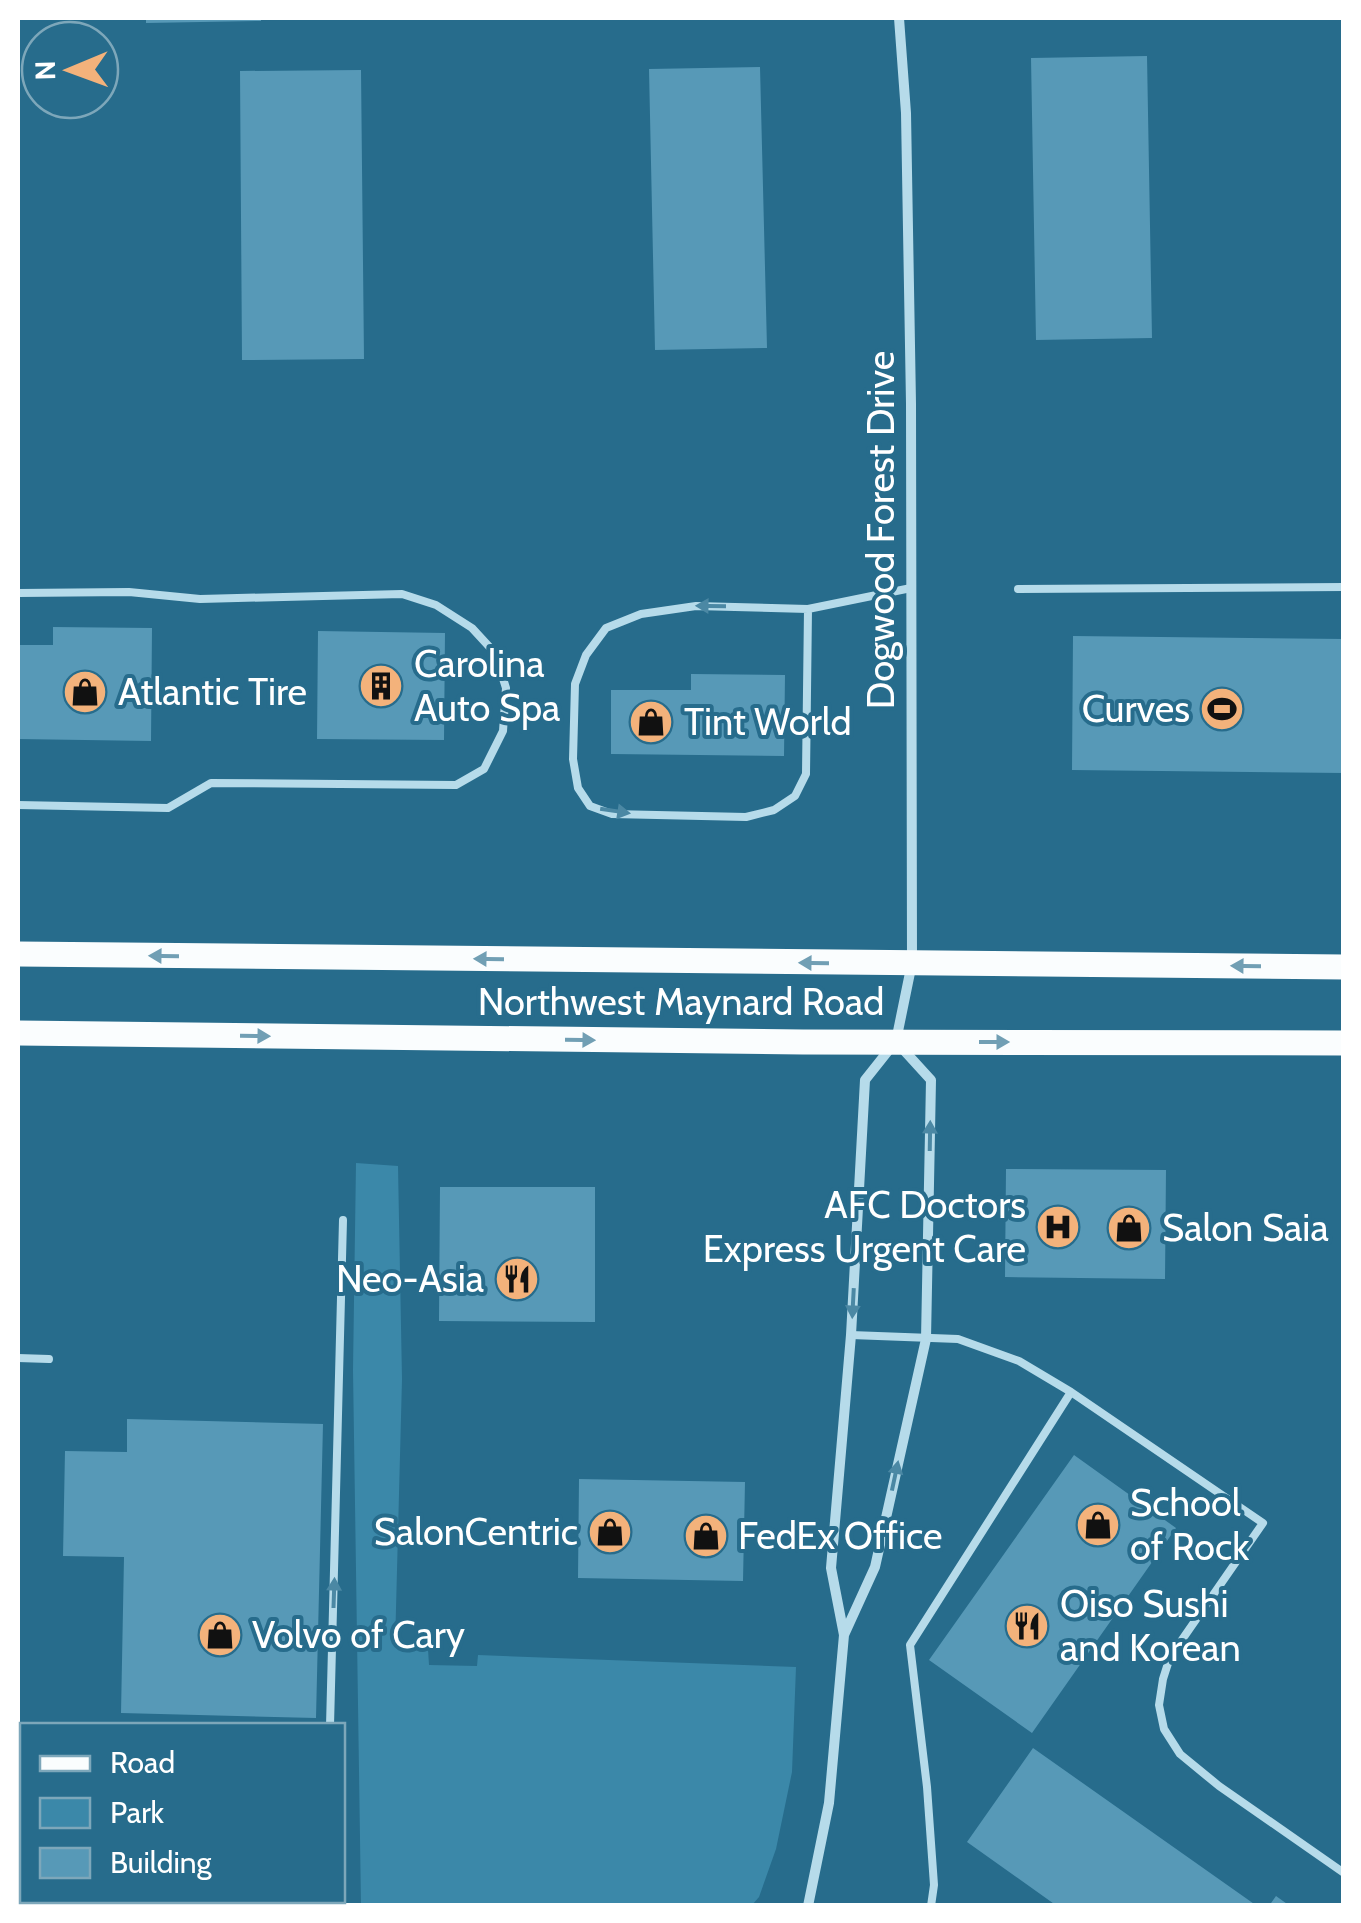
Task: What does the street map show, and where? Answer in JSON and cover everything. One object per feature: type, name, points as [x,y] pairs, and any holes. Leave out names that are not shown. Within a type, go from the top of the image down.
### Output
[{"type":"main road","name":"Northwest Maynard Road","points":[[18,954],[1344,968]]},
{"type":"main road","name":"Northwest Maynard Road","points":[[18,1033],[803,1042],[1344,1043]]},
{"type":"street","name":"Dogwood Forest Drive","points":[[896,1041],[912,963],[912,421],[906,132],[899,18]]},
{"type":"street","points":[[808,1906],[829,1803],[844,1635],[831,1568],[851,1334],[865,1080],[896,1041],[930,1080],[926,1339],[875,1567],[844,1635]]},
{"type":"lane","points":[[1018,589],[1344,587]]},
{"type":"lane","points":[[808,609],[806,774],[795,796],[774,810],[746,817],[612,814],[590,806],[578,788],[573,759],[575,684],[586,655],[606,628],[641,614],[696,606],[808,609],[912,588]]},
{"type":"lane","points":[[18,593],[128,592],[200,599],[402,594],[436,605],[472,628],[496,654],[506,688],[503,731],[484,769],[456,785],[212,783],[168,808],[18,805]]},
{"type":"lane","points":[[330,1723],[343,1220]]},
{"type":"lane","points":[[851,1334],[958,1339],[1020,1361],[1263,1523],[1170,1657],[1160,1705],[1164,1729],[1180,1754],[1219,1786],[1344,1873]]},
{"type":"lane","points":[[18,1358],[49,1359]]},
{"type":"lane","points":[[930,1906],[934,1885],[927,1787],[910,1645],[1071,1392]]},
{"type":"green space","points":[[356,1163],[398,1166],[402,1379],[395,1647],[428,1649],[429,1665],[477,1666],[478,1655],[796,1667],[792,1772],[776,1849],[759,1897],[752,1905],[361,1905],[353,1370]]},
{"type":"building","points":[[146,18],[261,18],[261,21],[146,23]]},
{"type":"building","points":[[1147,56],[1152,338],[1036,340],[1031,58]]},
{"type":"building","points":[[760,67],[767,348],[655,350],[649,69]]},
{"type":"building","points":[[361,70],[364,359],[242,360],[240,71]]},
{"type":"building","name":"Atlantic Tire","points":[[53,627],[152,628],[151,741],[18,739],[18,645],[53,645]]},
{"type":"building","name":"Carolina Auto Spa","points":[[318,631],[445,633],[444,740],[317,739]]},
{"type":"building","points":[[1073,636],[1344,639],[1344,773],[1072,770]]},
{"type":"building","points":[[691,674],[785,675],[784,756],[611,754],[611,690],[691,690]]},
{"type":"building","points":[[1006,1169],[1166,1170],[1165,1279],[1005,1277]]},
{"type":"building","name":"Neo-Asia","points":[[440,1187],[595,1187],[595,1322],[439,1321]]},
{"type":"building","name":"Volvo of Cary","points":[[127,1419],[323,1424],[316,1718],[121,1713],[124,1557],[63,1556],[65,1451],[127,1452]]},
{"type":"building","points":[[1074,1455],[1176,1528],[1032,1733],[929,1660]]},
{"type":"building","points":[[579,1479],[745,1482],[743,1581],[578,1578]]},
{"type":"building","points":[[1033,1748],[1257,1906],[1057,1906],[967,1842]]},
{"type":"building","points":[[1276,1896],[1290,1906],[1269,1906]]},
{"type":"place","name":"Carolina Auto Spa","points":[[381,686]]},
{"type":"place","name":"Atlantic Tire","points":[[85,692]]},
{"type":"place","name":"Curves","points":[[1222,709]]},
{"type":"place","name":"Tint World","points":[[651,722]]},
{"type":"place","name":"AFC Doctors Express Urgent Care","points":[[1058,1227]]},
{"type":"place","name":"Salon Saia","points":[[1129,1228]]},
{"type":"place","name":"Neo-Asia","points":[[517,1279]]},
{"type":"place","name":"School of Rock","points":[[1098,1525]]},
{"type":"place","name":"SalonCentric","points":[[610,1532]]},
{"type":"place","name":"FedEx Office","points":[[706,1536]]},
{"type":"place","name":"Oiso Sushi and Korean","points":[[1027,1626]]},
{"type":"place","name":"Volvo of Cary","points":[[220,1635]]}]
